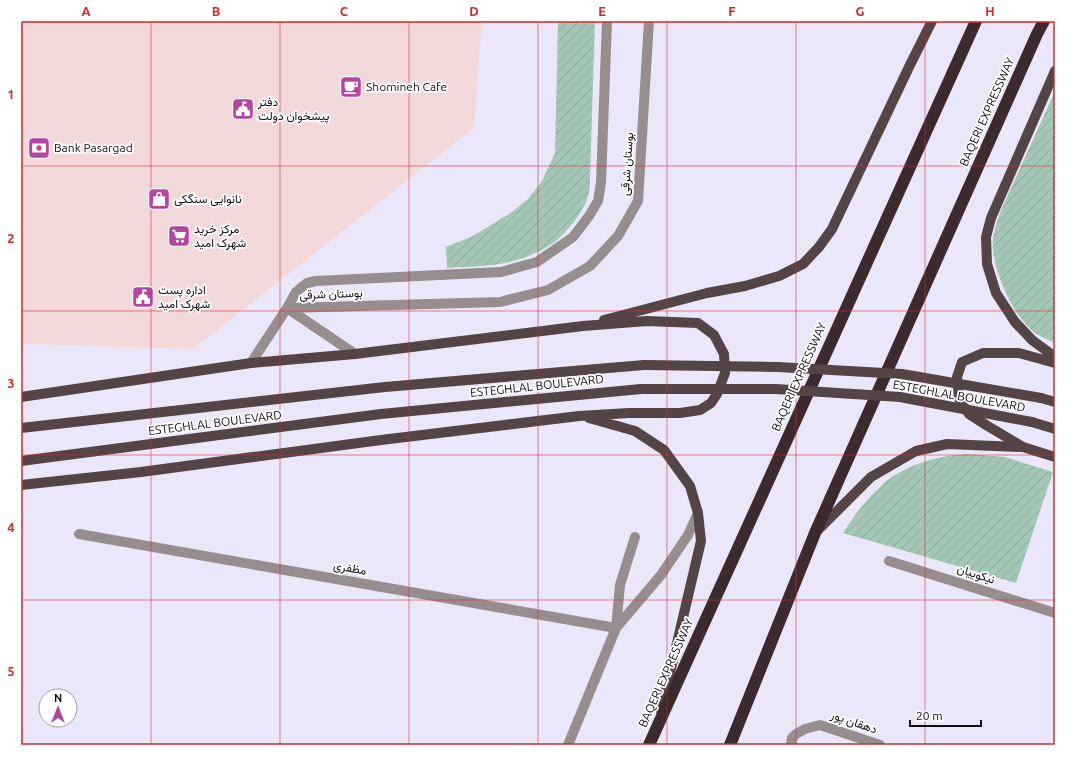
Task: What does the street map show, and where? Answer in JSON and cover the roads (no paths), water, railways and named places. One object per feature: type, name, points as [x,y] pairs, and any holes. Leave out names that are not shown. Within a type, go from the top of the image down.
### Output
[{"type":"highway","name":"BAQERI EXPRESSWAY","points":[[649,745],[976,21]]},
{"type":"highway","name":"BAQERI EXPRESSWAY","points":[[730,745],[815,533],[1044,21]]},
{"type":"main road","points":[[583,326],[707,293],[745,286],[779,276],[803,264],[819,247],[832,229],[908,67],[932,21]]},
{"type":"main road","points":[[1055,71],[991,218],[986,238],[987,264],[996,293],[1015,322],[1032,340],[1055,357]]},
{"type":"main road","points":[[21,397],[251,363],[355,354],[583,326],[647,321],[698,323],[714,335],[724,354],[725,373],[717,394],[711,402],[700,410],[680,413],[629,413],[579,416],[373,441],[141,472],[21,485]]},
{"type":"main road","points":[[1055,363],[1019,353],[983,353],[962,362],[957,377],[960,399],[970,414],[986,426],[1023,447],[1055,457]]},
{"type":"main road","name":"ESTEGHLAL BOULEVARD","points":[[21,428],[385,387],[644,365],[778,367],[902,374],[1041,398],[1055,402]]},
{"type":"main road","name":"ESTEGHLAL BOULEVARD","points":[[21,461],[382,414],[641,389],[776,389],[900,397],[1032,422],[1055,429]]},
{"type":"main road","points":[[579,416],[635,431],[664,450],[690,486],[698,513],[701,541],[656,729]]},
{"type":"main road","points":[[815,533],[871,477],[916,451],[947,444],[1023,447]]},
{"type":"street","name":"بوستان شرقی","points":[[287,308],[296,292],[307,283],[316,281],[501,272],[537,262],[573,237],[598,201],[601,183],[607,21]]},
{"type":"street","name":"بوستان شرقی","points":[[287,308],[500,302],[548,290],[590,266],[618,236],[638,202],[649,21]]},
{"type":"street","points":[[251,363],[287,308],[355,354]]},
{"type":"street","points":[[616,628],[661,575],[688,535],[698,513]]},
{"type":"street","name":"مظفری","points":[[79,534],[616,628]]},
{"type":"street","points":[[568,745],[616,628],[620,585],[635,537]]},
{"type":"street","name":"نیکوییان","points":[[889,561],[1055,613]]},
{"type":"street","name":"دهقان پور","points":[[791,745],[792,738],[796,734],[805,729],[820,725],[880,745]]},
{"type":"place","name":"Shomineh Cafe","points":[[351,87]]},
{"type":"place","name":"دفتر پیشخوان دولت","points":[[243,109]]},
{"type":"place","name":"Bank Pasargad","points":[[39,148]]},
{"type":"place","name":"نانوایی سنگکی","points":[[159,199]]},
{"type":"place","name":"مرکز خرید شهرک امید","points":[[179,236]]},
{"type":"place","name":"اداره پست شهرک امید","points":[[143,297]]}]
